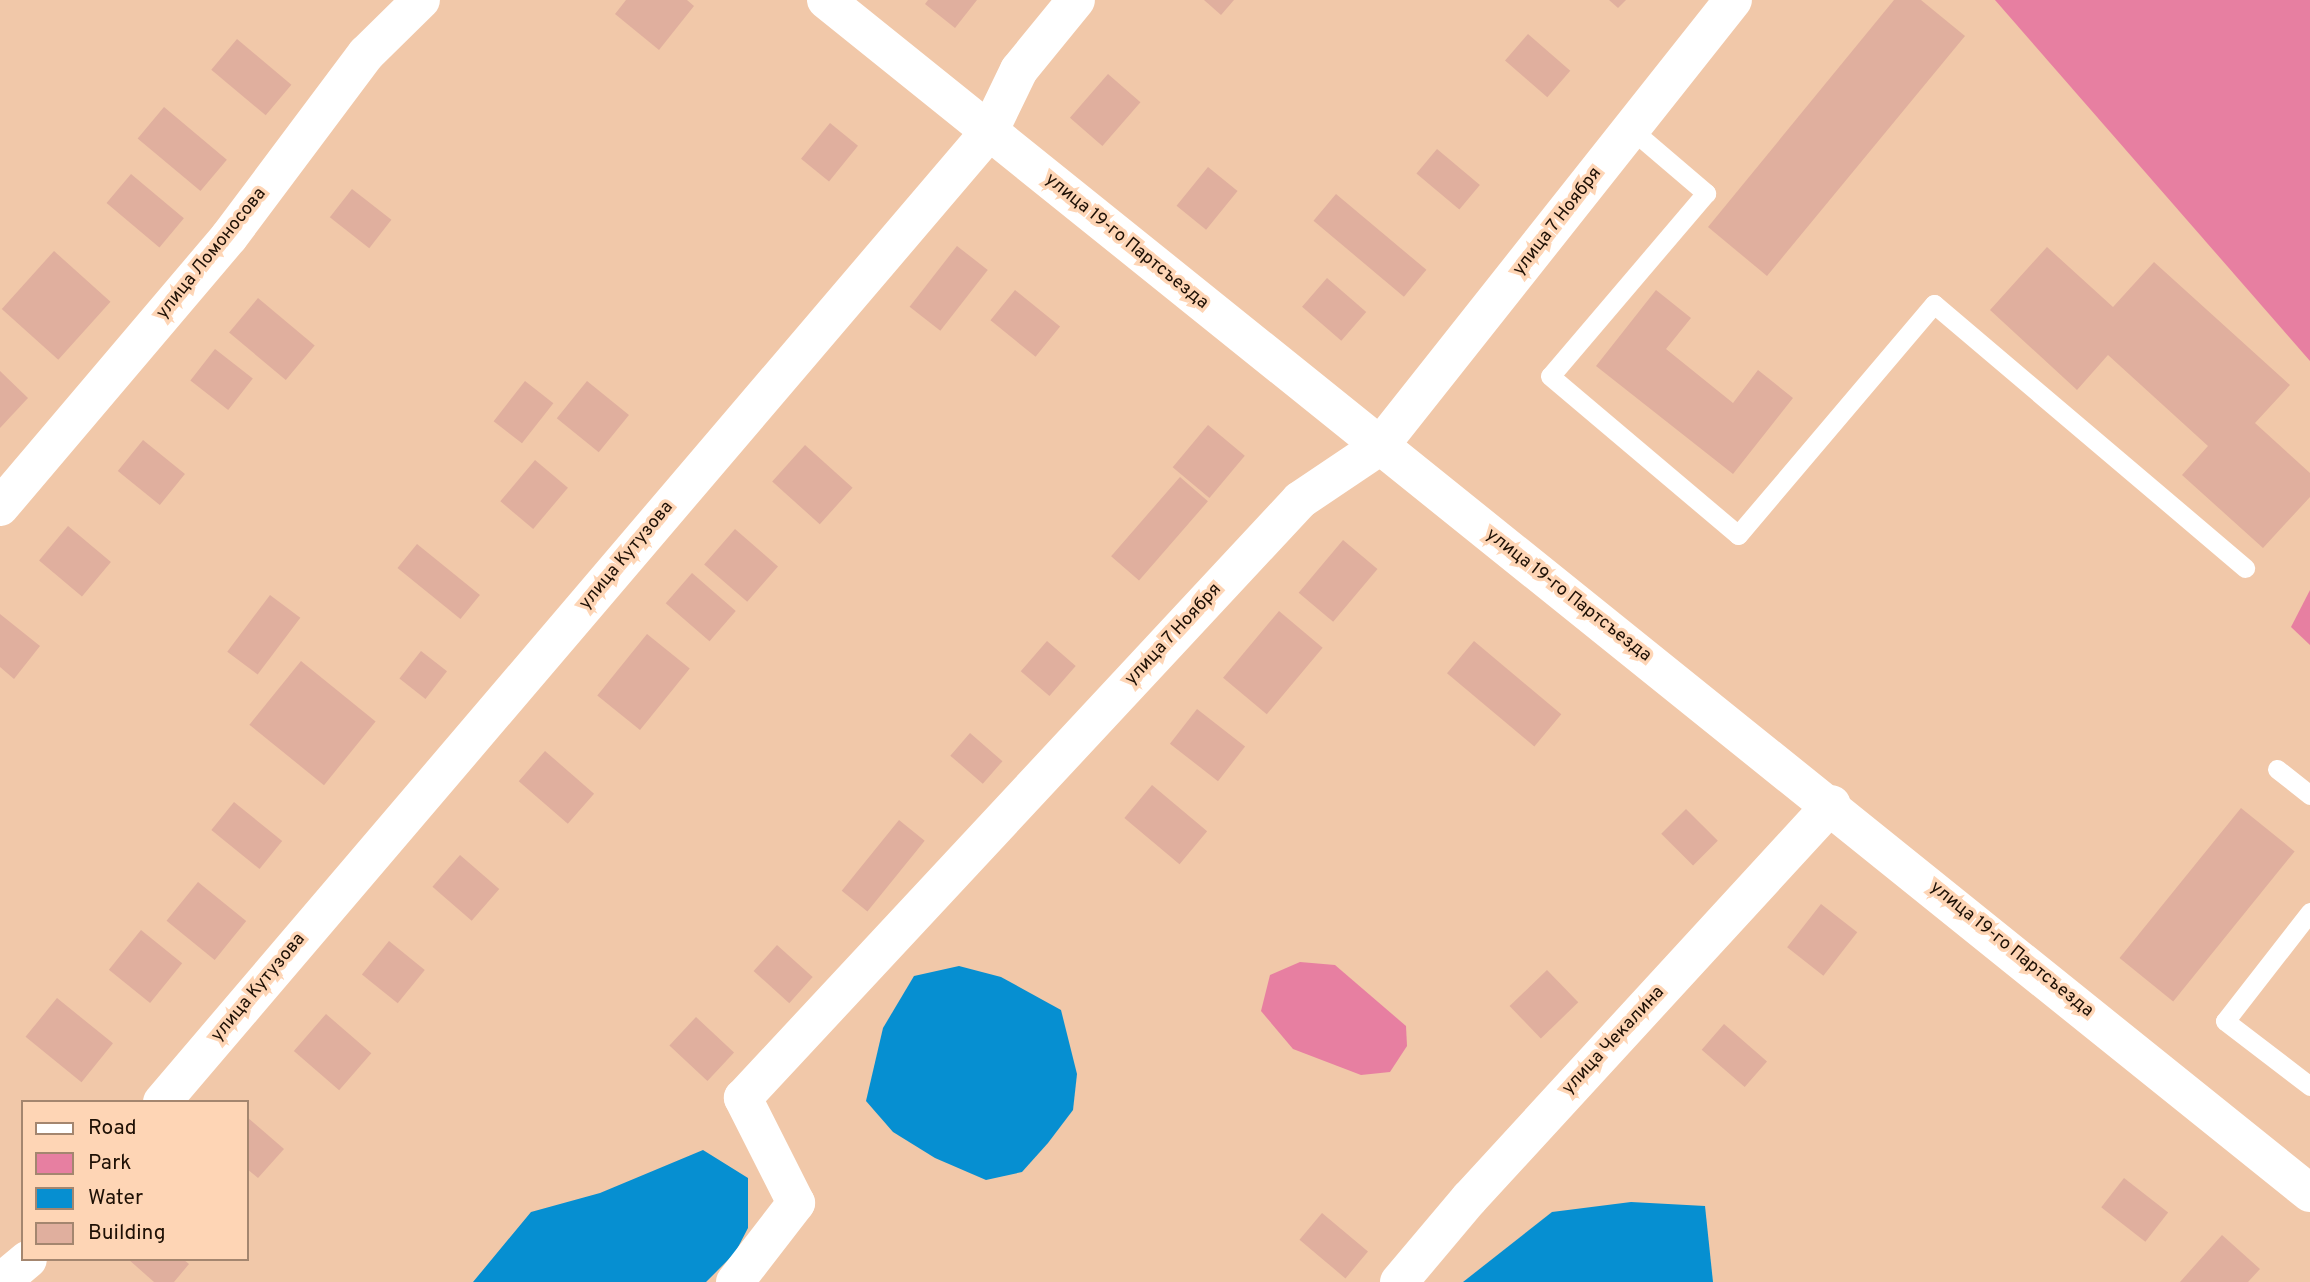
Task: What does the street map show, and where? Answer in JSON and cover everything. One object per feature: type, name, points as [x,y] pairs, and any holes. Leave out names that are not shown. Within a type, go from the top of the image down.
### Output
[{"type":"street","name":"улица Ломоносова","points":[[0,508],[229,237],[366,54],[421,0]]},
{"type":"street","name":"улица 19-го Партсъезда","points":[[826,0],[1379,447],[1832,804],[2310,1193]]},
{"type":"street","name":"улица Кутузова","points":[[164,1100],[989,131],[1019,69],[1076,0]]},
{"type":"street","name":"улица 7 Ноября","points":[[735,1282],[796,1202],[743,1098],[1300,500],[1379,447],[1733,0]]},
{"type":"street","name":"улица Чекалина","points":[[1399,1282],[1469,1199],[1832,804]]},
{"type":"street","points":[[1,1282],[26,1261]]},
{"type":"lane","points":[[1631,129],[1706,193],[1550,376],[1738,535],[1934,304],[2245,568]]},
{"type":"lane","points":[[2277,769],[2310,795]]},
{"type":"lane","points":[[2310,912],[2225,1021],[2310,1086]]},
{"type":"green space","points":[[1995,0],[2310,0],[2310,361]]},
{"type":"green space","points":[[2310,590],[2310,645],[2291,627]]},
{"type":"green space","points":[[1300,962],[1335,965],[1406,1026],[1407,1046],[1390,1072],[1361,1075],[1293,1049],[1261,1011],[1270,975]]},
{"type":"water","points":[[959,966],[1001,977],[1061,1010],[1077,1074],[1073,1110],[1048,1143],[1022,1172],[986,1180],[935,1158],[893,1132],[866,1101],[883,1028],[914,976]]},
{"type":"water","points":[[703,1150],[748,1178],[748,1228],[735,1253],[706,1282],[473,1282],[531,1212],[600,1193]]},
{"type":"water","points":[[1631,1202],[1705,1206],[1713,1282],[1463,1282],[1552,1212]]},
{"type":"building","points":[[626,0],[687,0],[694,6],[659,50],[615,14]]},
{"type":"building","points":[[928,0],[977,0],[955,28],[925,4]]},
{"type":"building","points":[[1204,0],[1234,0],[1221,15]]},
{"type":"building","points":[[1609,0],[1626,0],[1618,8]]},
{"type":"building","points":[[1894,0],[1921,0],[1965,36],[1767,276],[1708,227]]},
{"type":"building","points":[[1528,34],[1570,71],[1547,97],[1505,60]]},
{"type":"building","points":[[237,39],[291,85],[266,115],[211,70]]},
{"type":"building","points":[[1108,74],[1140,102],[1102,146],[1070,118]]},
{"type":"building","points":[[164,107],[227,160],[200,191],[138,138]]},
{"type":"building","points":[[830,123],[858,146],[829,181],[801,159]]},
{"type":"building","points":[[1437,149],[1480,185],[1459,210],[1416,174]]},
{"type":"building","points":[[1208,167],[1238,191],[1206,230],[1177,206]]},
{"type":"building","points":[[131,174],[184,218],[159,247],[107,203]]},
{"type":"building","points":[[352,189],[391,220],[369,248],[330,217]]},
{"type":"building","points":[[1336,194],[1426,270],[1404,297],[1314,221]]},
{"type":"building","points":[[957,246],[988,270],[940,331],[910,307]]},
{"type":"building","points":[[2047,247],[2113,307],[2154,262],[2290,385],[2255,423],[2310,473],[2310,497],[2263,548],[2182,475],[2208,446],[2108,355],[2077,390],[1990,310]]},
{"type":"building","points":[[54,251],[110,302],[58,360],[2,309]]},
{"type":"building","points":[[1327,278],[1366,312],[1341,341],[1302,307]]},
{"type":"building","points":[[1015,290],[1060,327],[1036,357],[990,320]]},
{"type":"building","points":[[1656,290],[1691,318],[1666,349],[1733,403],[1758,370],[1793,398],[1733,474],[1596,366]]},
{"type":"building","points":[[258,298],[315,346],[286,380],[229,332]]},
{"type":"building","points":[[215,349],[253,379],[228,410],[190,381]]},
{"type":"building","points":[[0,371],[28,398],[0,428]]},
{"type":"building","points":[[525,381],[553,403],[522,443],[494,421]]},
{"type":"building","points":[[587,381],[629,415],[599,452],[557,418]]},
{"type":"building","points":[[1208,425],[1245,456],[1209,498],[1173,467]]},
{"type":"building","points":[[143,440],[185,474],[160,505],[118,471]]},
{"type":"building","points":[[805,445],[853,488],[820,524],[772,481]]},
{"type":"building","points":[[535,460],[568,488],[533,529],[500,501]]},
{"type":"building","points":[[1180,477],[1208,501],[1139,581],[1111,556]]},
{"type":"building","points":[[68,526],[111,562],[82,596],[39,560]]},
{"type":"building","points":[[735,529],[778,566],[747,602],[704,564]]},
{"type":"building","points":[[1343,540],[1377,569],[1333,622],[1299,593]]},
{"type":"building","points":[[417,544],[480,595],[460,619],[397,568]]},
{"type":"building","points":[[692,573],[736,611],[710,641],[666,603]]},
{"type":"building","points":[[270,595],[300,618],[258,675],[227,652]]},
{"type":"building","points":[[1279,611],[1323,648],[1267,714],[1223,678]]},
{"type":"building","points":[[0,614],[40,646],[14,679],[0,667]]},
{"type":"building","points":[[647,634],[690,669],[640,730],[597,695]]},
{"type":"building","points":[[1047,641],[1076,666],[1049,696],[1021,671]]},
{"type":"building","points":[[1474,641],[1561,714],[1534,746],[1447,673]]},
{"type":"building","points":[[421,651],[447,671],[425,699],[399,679]]},
{"type":"building","points":[[301,661],[376,721],[324,785],[249,725]]},
{"type":"building","points":[[1197,709],[1245,747],[1218,781],[1170,744]]},
{"type":"building","points":[[970,733],[1002,761],[983,784],[950,756]]},
{"type":"building","points":[[545,751],[594,794],[568,824],[519,781]]},
{"type":"building","points":[[1152,785],[1207,831],[1180,864],[1124,818]]},
{"type":"building","points":[[234,802],[282,841],[260,869],[211,830]]},
{"type":"building","points":[[2241,808],[2295,851],[2173,1001],[2120,958]]},
{"type":"building","points":[[1686,809],[1718,841],[1693,866],[1661,834]]},
{"type":"building","points":[[899,820],[925,841],[867,911],[842,891]]},
{"type":"building","points":[[460,855],[499,889],[472,921],[432,887]]},
{"type":"building","points":[[198,882],[246,921],[215,960],[167,921]]},
{"type":"building","points":[[1821,904],[1857,932],[1823,976],[1787,947]]},
{"type":"building","points":[[141,930],[182,963],[150,1003],[109,970]]},
{"type":"building","points":[[389,941],[425,970],[398,1003],[362,974]]},
{"type":"building","points":[[777,945],[813,977],[789,1003],[754,971]]},
{"type":"building","points":[[1547,970],[1578,1002],[1541,1038],[1510,1006]]},
{"type":"building","points":[[57,998],[113,1043],[81,1082],[26,1037]]},
{"type":"building","points":[[326,1014],[371,1053],[339,1090],[294,1051]]},
{"type":"building","points":[[696,1017],[734,1052],[707,1081],[669,1046]]},
{"type":"building","points":[[1724,1024],[1767,1061],[1745,1087],[1702,1050]]},
{"type":"building","points":[[248,1118],[284,1149],[258,1178],[248,1170]]},
{"type":"building","points":[[2124,1178],[2168,1212],[2145,1242],[2101,1207]]},
{"type":"building","points":[[1322,1213],[1368,1252],[1345,1278],[1300,1240]]},
{"type":"building","points":[[2222,1235],[2260,1269],[2248,1282],[2180,1282]]},
{"type":"building","points":[[130,1261],[185,1261],[189,1264],[174,1282],[154,1282]]}]
